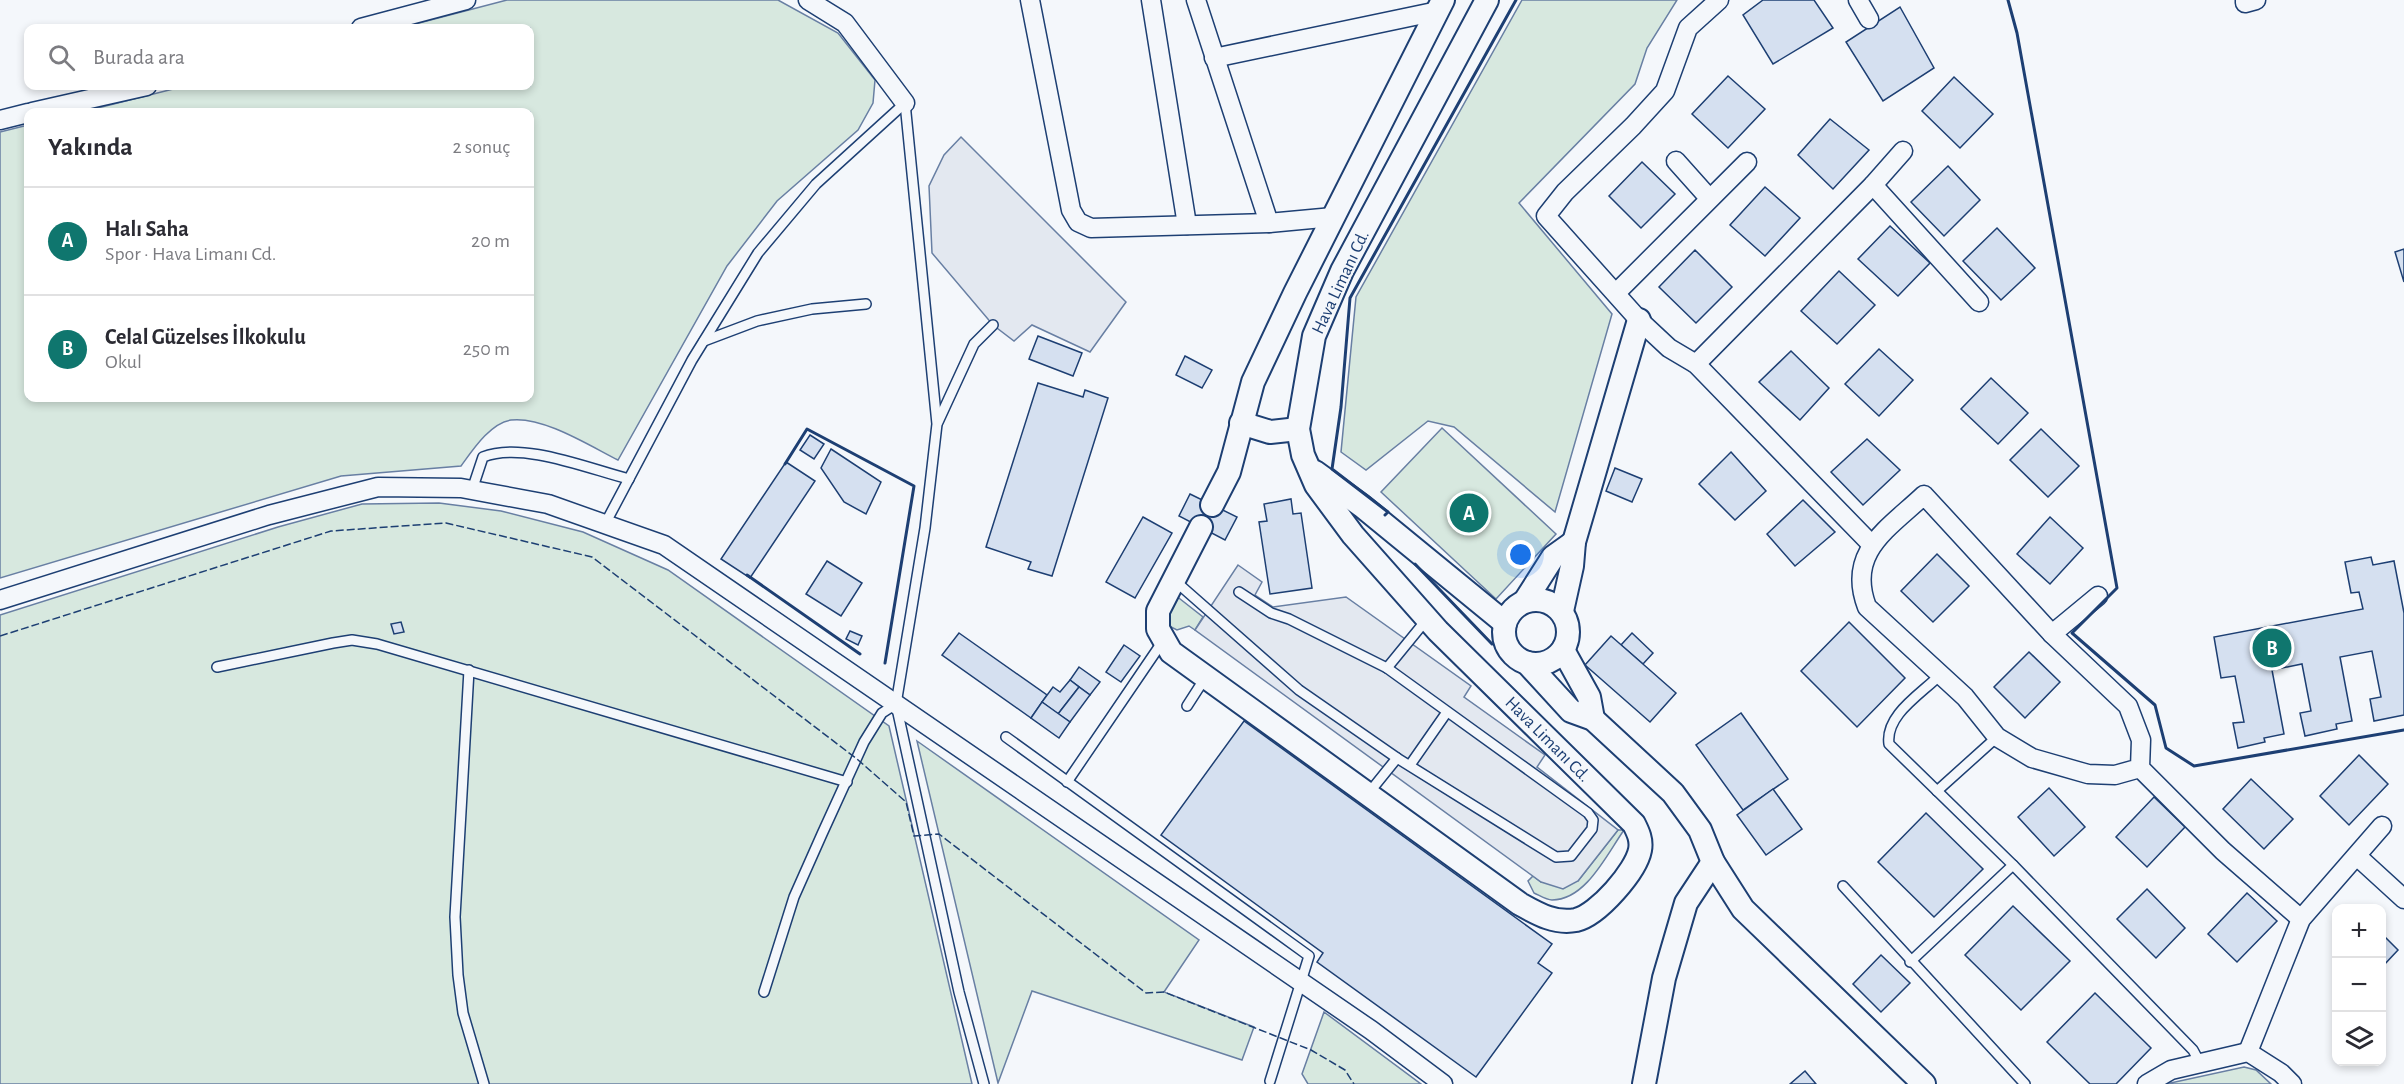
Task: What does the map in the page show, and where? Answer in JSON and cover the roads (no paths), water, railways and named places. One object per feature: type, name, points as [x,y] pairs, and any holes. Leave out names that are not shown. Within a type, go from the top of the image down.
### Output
[{"type":"street","points":[[376,24],[466,0]]},
{"type":"street","points":[[808,0],[845,23],[905,103]]},
{"type":"street","points":[[1030,0],[1071,210],[1078,222],[1091,228],[1269,223],[1333,217]]},
{"type":"street","points":[[1151,0],[1187,225]]},
{"type":"street","points":[[1197,0],[1269,223]]},
{"type":"street","name":"Hava Limanı Cd.","points":[[1163,642],[1171,652],[1205,678],[1520,904],[1544,917],[1560,921],[1576,920],[1592,913],[1614,891],[1636,861],[1640,850],[1639,835],[1634,824],[1427,619],[1353,536],[1316,485],[1303,455],[1298,429],[1314,336],[1342,271],[1487,0]]},
{"type":"street","points":[[1719,0],[1688,28],[1665,91],[1634,126],[1564,192],[1546,216],[1639,320],[1669,348],[1696,364],[1872,545]]},
{"type":"street","points":[[1858,0],[1869,19]]},
{"type":"street","points":[[2245,0],[2245,3],[2256,0]]},
{"type":"street","points":[[1214,58],[1440,5]]},
{"type":"street","name":"Hava Limanı Cd.","points":[[1212,505],[1229,472],[1253,382],[1440,5]]},
{"type":"street","points":[[52,108],[130,90]]},
{"type":"street","points":[[0,120],[24,114]]},
{"type":"street","points":[[1696,364],[1873,185],[1903,151]]},
{"type":"street","points":[[1676,161],[1709,198]]},
{"type":"street","points":[[1616,293],[1747,162]]},
{"type":"street","points":[[1873,185],[1979,302]]},
{"type":"street","points":[[1527,663],[1547,662],[1563,650],[1569,630],[1562,612],[1572,566],[1574,542],[1639,320]]},
{"type":"street","points":[[1241,423],[1269,432],[1298,429]]},
{"type":"street","points":[[1308,468],[1362,506],[1505,623]]},
{"type":"street","points":[[0,600],[270,515],[378,487],[472,490],[548,504],[664,545],[1371,1030],[1443,1084]]},
{"type":"street","points":[[2140,768],[2115,775],[2088,774],[2032,759],[1997,737],[1965,698],[1867,607],[1860,589],[1860,570],[1872,545],[1924,495],[2052,634],[2128,706],[2141,740],[2140,768],[2223,851],[2301,919]]},
{"type":"street","points":[[1163,642],[1158,629],[1158,611],[1201,527]]},
{"type":"street","points":[[1574,542],[1553,557],[1525,601],[1509,614],[1503,633],[1510,652],[1527,663],[1571,711],[1593,719],[1673,793],[1700,830],[1713,862],[1743,909],[1924,1084]]},
{"type":"street","points":[[2052,634],[2098,596]]},
{"type":"street","points":[[1525,601],[1545,601],[1562,612]]},
{"type":"street","points":[[1563,650],[1589,698],[1593,719]]},
{"type":"street","points":[[2248,1052],[2301,919],[2358,857],[2382,826]]},
{"type":"street","points":[[2358,857],[2404,899]]},
{"type":"street","points":[[1644,1084],[1664,978],[1686,903],[1713,862]]},
{"type":"street","points":[[2147,1084],[2171,1070],[2248,1052],[2281,1073],[2292,1084]]},
{"type":"lane","points":[[605,524],[704,341],[758,253],[816,184],[905,103]]},
{"type":"lane","points":[[905,103],[937,424],[925,528],[896,704],[959,992],[984,1084]]},
{"type":"lane","points":[[704,341],[757,321],[812,309],[866,304]]},
{"type":"lane","points":[[937,424],[974,344],[993,325]]},
{"type":"lane","points":[[472,490],[483,457],[498,451],[525,453],[629,480]]},
{"type":"lane","points":[[1174,580],[1299,690],[1397,759],[1556,857],[1571,856],[1592,829],[1593,820],[1588,813],[1386,668],[1289,619],[1271,613],[1239,592]]},
{"type":"lane","points":[[1386,668],[1427,619]]},
{"type":"lane","points":[[217,667],[352,640],[377,644],[847,782]]},
{"type":"lane","points":[[1067,782],[1163,642]]},
{"type":"lane","points":[[469,670],[455,917],[458,975],[463,1013],[484,1084]]},
{"type":"lane","points":[[1940,675],[1896,717],[1888,737],[1889,744],[2013,865],[2193,1050],[2200,1063]]},
{"type":"lane","points":[[1186,706],[1205,678]]},
{"type":"lane","points":[[764,992],[794,897],[864,742],[882,713],[896,704]]},
{"type":"lane","points":[[1410,765],[1447,712]]},
{"type":"lane","points":[[1006,737],[1309,956],[1270,1081]]},
{"type":"lane","points":[[1937,791],[1997,737]]},
{"type":"lane","points":[[1368,795],[1397,759]]},
{"type":"lane","points":[[1910,962],[2013,865]]},
{"type":"lane","points":[[1843,886],[1910,962],[2025,1084]]},
{"type":"place","name":"Halı Saha","points":[[1469,513]]},
{"type":"place","name":"Celal Güzelses İlkokulu","points":[[2272,648]]}]
